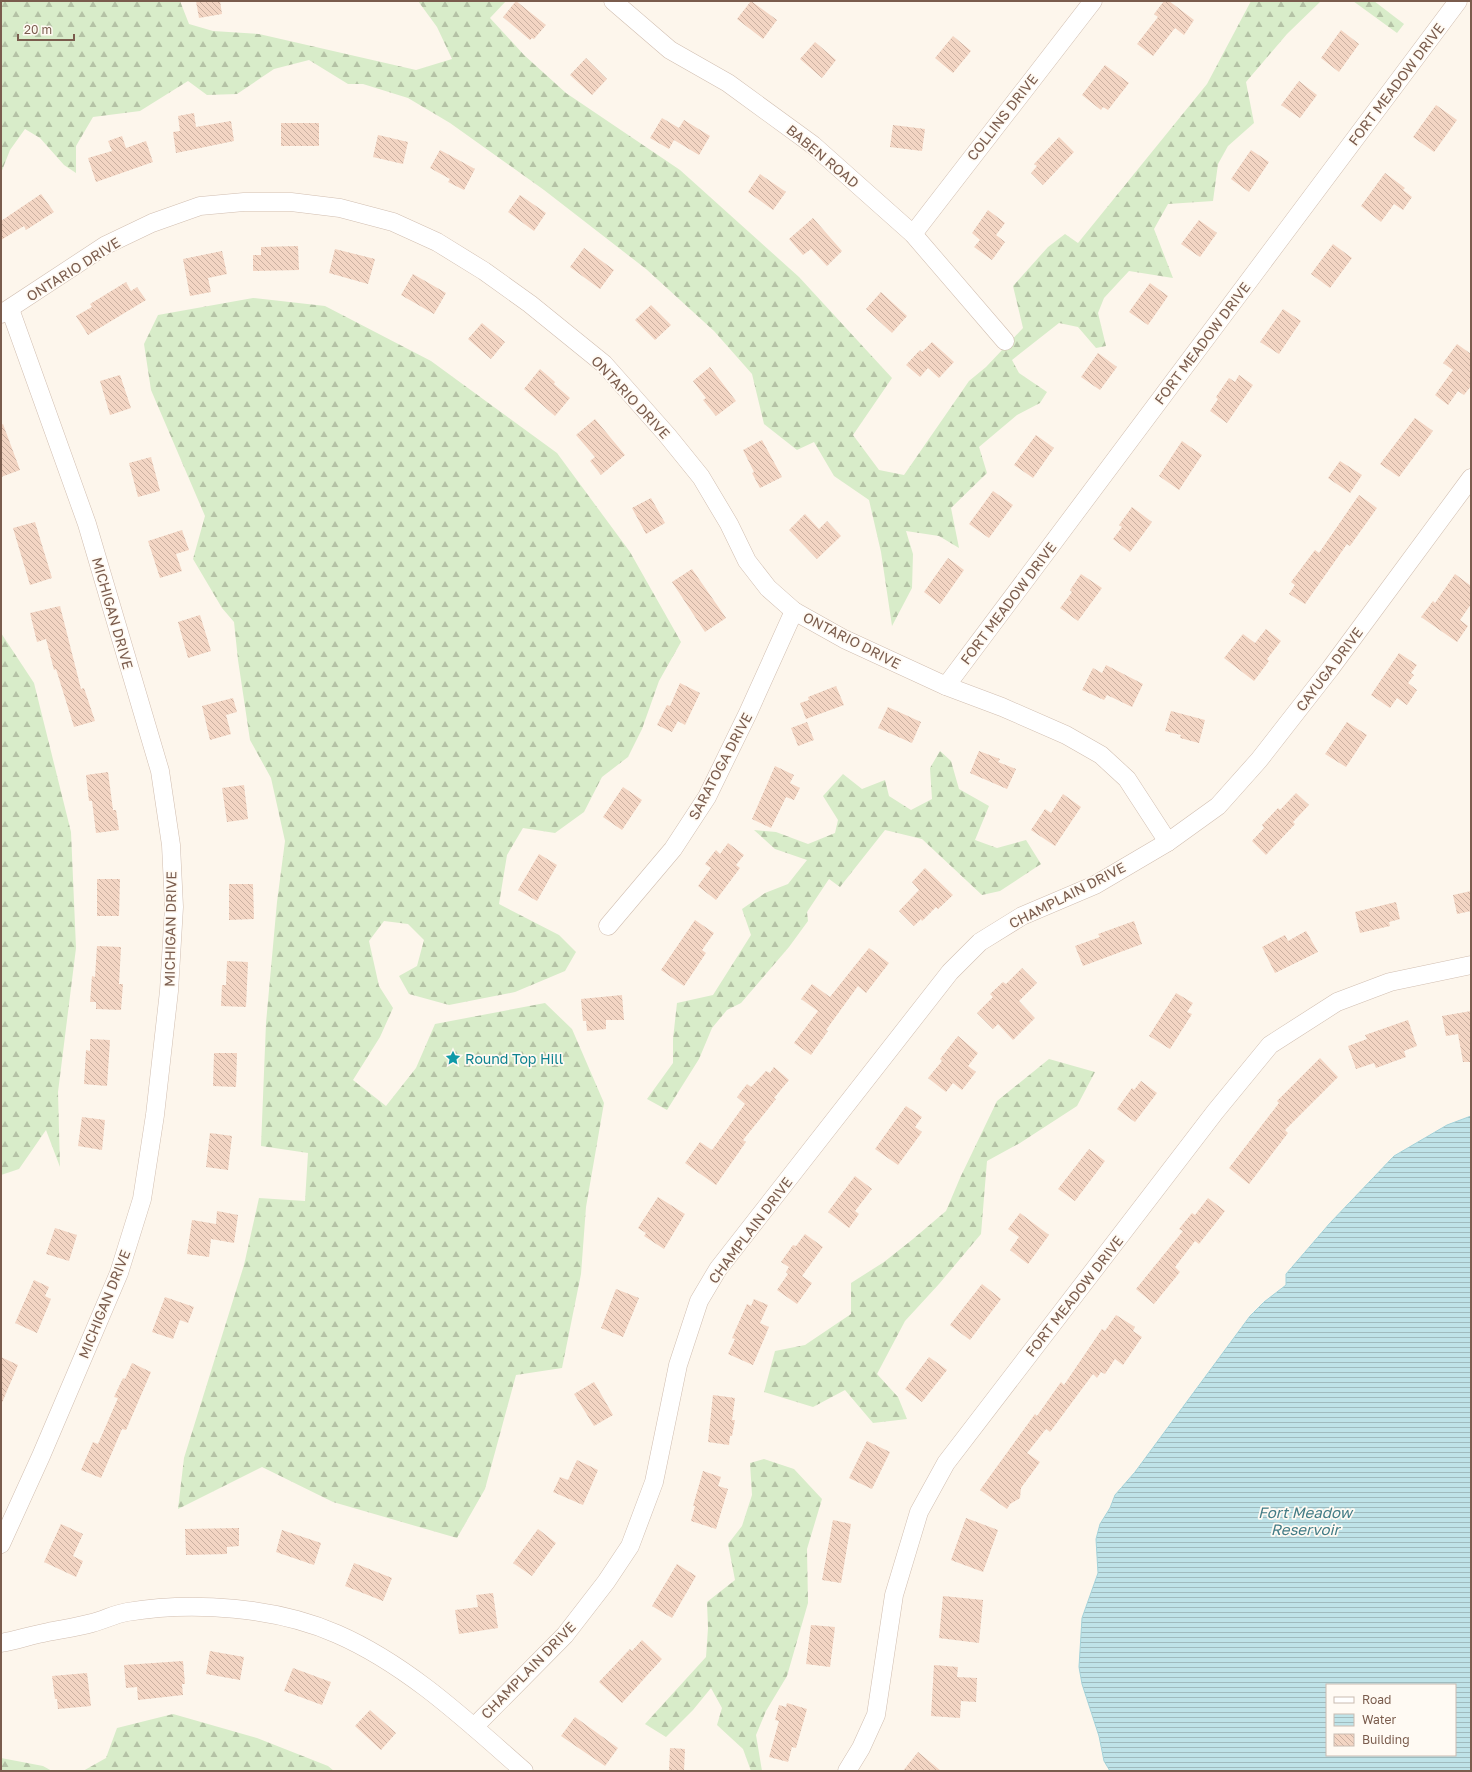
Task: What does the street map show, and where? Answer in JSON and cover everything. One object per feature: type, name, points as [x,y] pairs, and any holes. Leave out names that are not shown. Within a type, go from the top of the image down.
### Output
[{"type":"street","name":"BABEN ROAD","points":[[613,1],[670,50],[728,83],[813,146],[913,234],[1005,341]]},
{"type":"street","name":"COLLINS DRIVE","points":[[913,234],[1092,1]]},
{"type":"street","name":"FORT MEADOW DRIVE","points":[[946,686],[1458,1]]},
{"type":"street","name":"ONTARIO DRIVE","points":[[5,312],[106,245],[152,224],[200,206],[244,202],[291,202],[340,208],[393,222],[437,242],[484,271],[530,304],[604,364],[667,435],[701,477],[729,524],[747,561],[768,588],[794,611],[844,639],[946,686],[1002,707],[1052,729],[1101,755],[1127,779],[1168,842]]},
{"type":"street","name":"MICHIGAN DRIVE","points":[[1,1544],[41,1456],[119,1273],[142,1199],[155,1115],[169,991],[174,907],[171,845],[160,771],[87,524],[5,312]]},
{"type":"street","name":"CAYUGA DRIVE","points":[[1168,842],[1218,806],[1259,760],[1330,669],[1471,478]]},
{"type":"street","name":"SARATOGA DRIVE","points":[[608,926],[673,848],[707,797],[748,713],[794,611]]},
{"type":"street","name":"CHAMPLAIN DRIVE","points":[[474,1727],[565,1635],[606,1582],[630,1546],[654,1482],[678,1365],[699,1301],[718,1269],[950,972],[980,942],[1022,916],[1095,885],[1168,842]]},
{"type":"street","name":"FORT MEADOW DRIVE","points":[[847,1771],[862,1748],[876,1715],[894,1595],[919,1512],[946,1463],[1215,1112],[1270,1045],[1337,1002],[1390,982],[1471,965]]},
{"type":"street","points":[[1,1643],[92,1624],[126,1612],[164,1608],[206,1607],[251,1611],[293,1619],[337,1634],[376,1655],[417,1681],[474,1727],[524,1771]]},
{"type":"green space","points":[[1,1],[180,1],[189,24],[213,31],[259,34],[416,70],[452,59],[437,27],[418,1],[506,1],[490,18],[524,55],[566,93],[680,170],[799,277],[892,378],[853,435],[879,470],[904,475],[969,381],[986,367],[1023,328],[1013,286],[1048,247],[1065,234],[1078,243],[1207,84],[1251,1],[1321,1],[1287,34],[1246,82],[1254,123],[1228,146],[1218,164],[1213,201],[1168,204],[1154,229],[1173,278],[1129,271],[1104,298],[1098,313],[1106,346],[1096,348],[1078,327],[1059,323],[1012,360],[1019,373],[1047,392],[1040,403],[1017,415],[979,447],[987,473],[951,508],[959,548],[939,536],[906,531],[913,554],[912,588],[892,626],[881,552],[869,500],[834,476],[814,442],[797,450],[764,424],[752,374],[714,331],[646,269],[544,190],[450,123],[408,98],[363,84],[348,84],[309,60],[274,69],[237,94],[207,95],[188,81],[140,111],[93,117],[76,146],[76,173],[64,165],[40,138],[25,129],[10,150],[1,173]]},
{"type":"green space","points":[[1353,1],[1374,1],[1404,24],[1397,33]]},
{"type":"green space","points":[[253,298],[325,306],[431,361],[557,453],[630,552],[681,642],[659,681],[642,729],[628,757],[602,777],[584,812],[555,833],[523,828],[507,855],[499,904],[559,935],[576,952],[565,971],[515,992],[449,1005],[409,994],[399,976],[417,966],[424,940],[408,924],[384,921],[369,941],[379,986],[393,1008],[380,1037],[353,1080],[386,1106],[416,1068],[435,1024],[545,1003],[572,1029],[604,1103],[586,1207],[581,1274],[562,1368],[516,1375],[485,1489],[457,1538],[333,1502],[262,1467],[178,1509],[184,1458],[244,1265],[259,1198],[305,1201],[308,1153],[261,1146],[266,1023],[277,902],[285,841],[271,778],[250,740],[234,622],[222,608],[193,559],[205,516],[151,390],[144,344],[158,315]]},
{"type":"green space","points":[[1,633],[34,683],[71,832],[76,948],[58,1092],[60,1167],[46,1130],[19,1169],[1,1175]]},
{"type":"green space","points":[[940,751],[951,761],[959,789],[989,806],[975,840],[997,848],[1026,840],[1041,864],[1000,891],[982,895],[922,839],[885,830],[840,887],[829,879],[807,912],[808,921],[789,947],[741,1003],[727,1010],[712,1028],[699,1059],[667,1110],[647,1099],[673,1063],[673,1039],[677,1003],[713,995],[751,935],[742,909],[765,893],[788,884],[807,860],[775,849],[754,830],[776,832],[808,844],[835,833],[838,820],[823,796],[843,774],[862,789],[885,780],[889,796],[911,810],[932,799],[930,768]]},
{"type":"green space","points":[[1049,1059],[1095,1072],[1077,1106],[1020,1143],[987,1161],[981,1234],[939,1284],[905,1321],[877,1374],[898,1397],[907,1419],[873,1423],[845,1390],[813,1407],[764,1392],[775,1351],[805,1345],[851,1314],[851,1283],[884,1262],[946,1211],[997,1101]]},
{"type":"green space","points":[[764,1459],[794,1469],[822,1499],[807,1549],[808,1603],[787,1676],[766,1711],[756,1735],[762,1771],[751,1771],[743,1749],[717,1725],[722,1708],[711,1688],[693,1710],[666,1737],[645,1724],[706,1657],[708,1628],[707,1602],[735,1580],[728,1544],[742,1526],[752,1495],[750,1463]]},
{"type":"green space","points":[[173,1714],[257,1738],[328,1766],[334,1771],[83,1771],[106,1758],[117,1728]]},
{"type":"green space","points":[[1,1758],[43,1766],[52,1771],[1,1771]]},
{"type":"water","name":"Fort Meadow Reservoir","points":[[1471,1116],[1471,1771],[1110,1771],[1104,1761],[1099,1736],[1082,1684],[1079,1667],[1082,1618],[1098,1573],[1096,1539],[1100,1524],[1110,1508],[1115,1495],[1135,1472],[1250,1316],[1264,1302],[1286,1285],[1286,1274],[1330,1223],[1394,1156],[1447,1125]]},
{"type":"building","points":[[196,1],[220,1],[222,14],[199,18]]},
{"type":"building","points":[[516,1],[546,25],[534,39],[532,38],[530,40],[503,17]]},
{"type":"building","points":[[751,1],[777,20],[763,39],[737,19]]},
{"type":"building","points":[[1164,1],[1169,1],[1194,20],[1184,35],[1175,28],[1153,56],[1137,44],[1158,17],[1154,14]]},
{"type":"building","points":[[1341,30],[1359,44],[1339,72],[1321,58]]},
{"type":"building","points":[[953,36],[971,51],[953,73],[935,58]]},
{"type":"building","points":[[815,42],[836,60],[822,78],[800,59]]},
{"type":"building","points":[[586,58],[607,79],[592,95],[570,75]]},
{"type":"building","points":[[1105,65],[1129,83],[1108,110],[1103,107],[1101,110],[1082,95]]},
{"type":"building","points":[[1299,81],[1317,95],[1300,118],[1281,105]]},
{"type":"building","points":[[1436,105],[1457,120],[1434,152],[1413,137]]},
{"type":"building","points":[[194,113],[196,127],[231,121],[234,141],[176,153],[173,132],[180,131],[178,116]]},
{"type":"building","points":[[662,118],[679,128],[684,120],[710,136],[699,155],[674,140],[669,149],[650,138]]},
{"type":"building","points":[[281,123],[319,123],[319,146],[281,146]]},
{"type":"building","points":[[893,125],[925,129],[922,151],[890,147]]},
{"type":"building","points":[[378,135],[408,142],[403,164],[373,157]]},
{"type":"building","points":[[122,136],[126,148],[146,141],[153,162],[96,182],[88,158],[112,151],[108,141]]},
{"type":"building","points":[[1059,137],[1074,152],[1043,185],[1031,173],[1037,166],[1034,164]]},
{"type":"building","points":[[440,150],[475,169],[464,190],[448,182],[450,179],[430,168]]},
{"type":"building","points":[[1251,150],[1269,162],[1249,192],[1231,179]]},
{"type":"building","points":[[1385,173],[1405,188],[1403,190],[1412,197],[1403,210],[1394,204],[1381,222],[1361,206]]},
{"type":"building","points":[[760,174],[786,192],[773,210],[748,192]]},
{"type":"building","points":[[41,194],[54,212],[26,230],[24,226],[1,240],[1,221]]},
{"type":"building","points":[[520,195],[546,213],[534,231],[508,212]]},
{"type":"building","points":[[988,210],[1005,223],[996,235],[1005,242],[992,260],[974,247],[980,240],[972,233]]},
{"type":"building","points":[[813,218],[842,251],[827,266],[811,249],[803,255],[789,239]]},
{"type":"building","points":[[1199,220],[1217,233],[1200,257],[1181,244]]},
{"type":"building","points":[[1333,244],[1352,258],[1330,288],[1311,274]]},
{"type":"building","points":[[298,246],[299,270],[253,271],[253,255],[261,255],[261,247]]},
{"type":"building","points":[[584,248],[614,270],[600,289],[570,267]]},
{"type":"building","points":[[335,249],[375,259],[368,284],[329,273]]},
{"type":"building","points":[[222,251],[227,274],[208,278],[211,292],[190,296],[183,259]]},
{"type":"building","points":[[413,274],[446,293],[434,314],[401,295]]},
{"type":"building","points":[[126,282],[131,291],[137,287],[146,300],[88,335],[76,316],[92,307],[90,304]]},
{"type":"building","points":[[1150,283],[1168,296],[1148,325],[1129,312]]},
{"type":"building","points":[[881,292],[907,316],[892,333],[866,309]]},
{"type":"building","points":[[651,305],[671,325],[655,340],[635,320]]},
{"type":"building","points":[[1283,309],[1301,321],[1279,354],[1260,342]]},
{"type":"building","points":[[482,323],[505,342],[491,359],[468,339]]},
{"type":"building","points":[[932,342],[954,362],[939,378],[928,368],[920,377],[906,365],[920,350],[922,352]]},
{"type":"building","points":[[1457,344],[1471,354],[1471,386],[1464,395],[1458,391],[1448,405],[1435,395],[1453,370],[1443,363]]},
{"type":"building","points":[[1098,353],[1117,367],[1100,390],[1081,377]]},
{"type":"building","points":[[710,367],[736,401],[716,416],[703,400],[706,398],[693,381]]},
{"type":"building","points":[[540,369],[570,398],[555,416],[524,389]]},
{"type":"building","points":[[120,375],[131,408],[110,415],[100,381]]},
{"type":"building","points":[[1239,375],[1253,385],[1227,423],[1210,411],[1218,399],[1216,397],[1229,378],[1235,382]]},
{"type":"building","points":[[1415,418],[1433,431],[1399,477],[1380,464]]},
{"type":"building","points":[[595,419],[625,455],[601,475],[590,461],[595,457],[576,435]]},
{"type":"building","points":[[3,424],[20,470],[1,477],[1,425]]},
{"type":"building","points":[[1036,435],[1054,448],[1033,478],[1014,465]]},
{"type":"building","points":[[762,440],[782,477],[760,488],[743,450]]},
{"type":"building","points":[[1182,441],[1202,455],[1179,490],[1159,476]]},
{"type":"building","points":[[151,457],[160,491],[138,497],[129,463]]},
{"type":"building","points":[[1340,461],[1362,475],[1350,493],[1328,478]]},
{"type":"building","points":[[993,491],[1013,505],[989,538],[969,524]]},
{"type":"building","points":[[1359,495],[1377,508],[1350,546],[1347,544],[1305,604],[1289,594],[1295,585],[1291,582],[1315,550],[1319,553]]},
{"type":"building","points":[[651,498],[665,523],[646,534],[632,508]]},
{"type":"building","points":[[1132,507],[1152,522],[1130,552],[1113,539],[1122,527],[1119,525]]},
{"type":"building","points":[[805,514],[819,529],[827,521],[841,536],[817,559],[789,530]]},
{"type":"building","points":[[35,522],[52,578],[30,585],[13,528]]},
{"type":"building","points":[[182,530],[189,550],[176,554],[182,571],[160,578],[148,541]]},
{"type":"building","points":[[948,558],[964,570],[940,604],[924,592]]},
{"type":"building","points":[[692,569],[726,618],[705,632],[672,582]]},
{"type":"building","points":[[1081,574],[1102,588],[1078,621],[1060,608],[1072,592],[1070,590]]},
{"type":"building","points":[[1455,574],[1471,586],[1471,604],[1460,620],[1468,626],[1457,642],[1421,617],[1433,601],[1435,603]]},
{"type":"building","points":[[60,606],[81,689],[84,688],[95,721],[74,727],[56,669],[54,670],[46,639],[37,642],[30,613]]},
{"type":"building","points":[[200,615],[211,651],[188,658],[178,622]]},
{"type":"building","points":[[1266,629],[1281,641],[1267,659],[1269,661],[1254,681],[1224,658],[1243,634],[1255,643]]},
{"type":"building","points":[[1399,653],[1417,665],[1411,673],[1414,675],[1408,683],[1417,690],[1407,705],[1397,698],[1390,708],[1371,695]]},
{"type":"building","points":[[1106,665],[1143,684],[1132,707],[1107,695],[1104,700],[1082,690],[1093,668],[1102,673]]},
{"type":"building","points":[[680,683],[700,693],[685,725],[678,721],[672,732],[657,725],[667,705],[670,706]]},
{"type":"building","points":[[836,686],[844,705],[806,719],[800,703],[809,700],[808,697]]},
{"type":"building","points":[[233,698],[237,712],[226,715],[231,734],[210,740],[202,706]]},
{"type":"building","points":[[888,707],[921,722],[912,743],[878,728]]},
{"type":"building","points":[[1171,711],[1205,720],[1199,743],[1180,738],[1181,735],[1165,731]]},
{"type":"building","points":[[807,722],[814,740],[798,746],[791,728]]},
{"type":"building","points":[[1347,722],[1367,735],[1346,767],[1325,754]]},
{"type":"building","points":[[979,751],[1000,759],[998,762],[1016,769],[1007,789],[970,773]]},
{"type":"building","points":[[775,766],[794,775],[790,783],[800,788],[794,800],[786,797],[771,828],[752,819]]},
{"type":"building","points":[[108,772],[113,810],[116,810],[119,830],[96,833],[92,801],[89,801],[86,775]]},
{"type":"building","points":[[244,785],[248,819],[227,822],[222,788]]},
{"type":"building","points":[[623,787],[642,800],[622,830],[603,817]]},
{"type":"building","points":[[1296,793],[1309,805],[1293,822],[1295,824],[1266,855],[1252,841],[1264,828],[1262,825],[1278,808],[1280,810]]},
{"type":"building","points":[[1063,794],[1081,807],[1055,846],[1031,830],[1045,809],[1051,813]]},
{"type":"building","points":[[728,843],[744,855],[736,865],[740,868],[716,900],[698,886],[711,868],[705,864],[716,850],[720,854]]},
{"type":"building","points":[[539,854],[557,865],[537,901],[518,890]]},
{"type":"building","points":[[925,868],[953,895],[938,909],[936,907],[922,921],[921,919],[914,926],[899,911],[919,890],[912,882]]},
{"type":"building","points":[[97,879],[120,879],[119,916],[97,916]]},
{"type":"building","points":[[229,884],[253,884],[254,919],[229,920]]},
{"type":"building","points":[[1471,891],[1471,911],[1457,914],[1453,895]]},
{"type":"building","points":[[1396,902],[1400,919],[1389,922],[1390,926],[1360,933],[1355,912]]},
{"type":"building","points":[[695,920],[714,933],[702,950],[706,953],[684,986],[661,970]]},
{"type":"building","points":[[1134,921],[1142,944],[1083,966],[1075,946],[1100,937],[1098,934]]},
{"type":"building","points":[[1306,931],[1318,952],[1275,973],[1262,947],[1285,935],[1288,941]]},
{"type":"building","points":[[97,946],[121,947],[119,984],[123,984],[121,1010],[96,1009],[96,1002],[90,1002],[92,976],[95,977]]},
{"type":"building","points":[[869,948],[889,963],[866,993],[858,986],[826,1030],[828,1031],[811,1055],[794,1043],[818,1011],[801,999],[812,984],[830,997]]},
{"type":"building","points":[[227,961],[248,962],[246,1007],[221,1006],[222,985],[226,985]]},
{"type":"building","points":[[1022,968],[1037,983],[1019,1001],[1035,1018],[1013,1040],[998,1024],[993,1029],[977,1013],[993,997],[990,994],[1003,982],[1006,984]]},
{"type":"building","points":[[1176,993],[1193,1003],[1187,1012],[1192,1014],[1170,1049],[1149,1036]]},
{"type":"building","points":[[622,995],[624,1020],[606,1020],[606,1029],[587,1031],[586,1021],[583,1021],[581,999]]},
{"type":"building","points":[[1471,1011],[1471,1062],[1463,1062],[1458,1034],[1446,1036],[1442,1016]]},
{"type":"building","points":[[1408,1020],[1417,1046],[1404,1051],[1406,1057],[1376,1068],[1374,1063],[1356,1069],[1348,1046],[1367,1039],[1365,1035]]},
{"type":"building","points":[[958,1036],[978,1053],[968,1066],[976,1072],[962,1090],[953,1083],[946,1092],[928,1078],[942,1061],[940,1059]]},
{"type":"building","points":[[90,1039],[110,1040],[107,1086],[84,1084],[86,1050],[90,1051]]},
{"type":"building","points":[[214,1053],[237,1053],[236,1087],[213,1086]]},
{"type":"building","points":[[1320,1058],[1338,1077],[1285,1130],[1288,1133],[1249,1184],[1229,1168],[1279,1103],[1277,1101]]},
{"type":"building","points":[[774,1067],[789,1080],[774,1098],[776,1099],[743,1140],[746,1142],[716,1185],[685,1163],[700,1142],[712,1150],[745,1104],[737,1097],[747,1084],[751,1087],[766,1071],[770,1073]]},
{"type":"building","points":[[1141,1081],[1157,1093],[1135,1122],[1117,1109],[1132,1088],[1134,1090]]},
{"type":"building","points":[[906,1106],[922,1117],[915,1127],[922,1132],[898,1165],[875,1149]]},
{"type":"building","points":[[82,1117],[105,1120],[102,1150],[78,1146]]},
{"type":"building","points":[[210,1133],[232,1136],[228,1170],[206,1167]]},
{"type":"building","points":[[1089,1149],[1105,1161],[1075,1201],[1058,1189]]},
{"type":"building","points":[[855,1176],[872,1189],[855,1211],[859,1214],[849,1228],[828,1212]]},
{"type":"building","points":[[658,1197],[685,1214],[664,1249],[644,1236],[646,1233],[638,1228]]},
{"type":"building","points":[[1208,1198],[1225,1211],[1199,1244],[1195,1241],[1175,1267],[1180,1272],[1154,1304],[1136,1289],[1183,1231],[1179,1229],[1192,1213],[1195,1215]]},
{"type":"building","points":[[217,1211],[238,1215],[234,1243],[211,1239],[209,1257],[187,1254],[192,1220],[216,1224]]},
{"type":"building","points":[[1020,1213],[1049,1235],[1028,1264],[1010,1250],[1019,1237],[1008,1229]]},
{"type":"building","points":[[55,1228],[77,1235],[69,1261],[46,1254]]},
{"type":"building","points":[[805,1234],[823,1247],[802,1276],[812,1283],[797,1304],[777,1290],[788,1274],[786,1272],[789,1267],[781,1262],[793,1245],[796,1246]]},
{"type":"building","points":[[34,1280],[49,1287],[45,1296],[51,1299],[37,1333],[15,1323]]},
{"type":"building","points":[[982,1284],[1001,1299],[970,1340],[950,1325]]},
{"type":"building","points":[[616,1289],[639,1298],[623,1337],[601,1328]]},
{"type":"building","points":[[165,1297],[194,1307],[188,1323],[180,1320],[173,1339],[152,1332]]},
{"type":"building","points":[[754,1299],[768,1305],[760,1323],[769,1327],[753,1365],[728,1354],[735,1339],[732,1338],[747,1304],[751,1306]]},
{"type":"building","points":[[1116,1315],[1135,1327],[1133,1331],[1142,1337],[1123,1365],[1115,1359],[1105,1374],[1101,1372],[1097,1378],[1093,1374],[1050,1432],[1046,1429],[1027,1453],[1040,1462],[1021,1488],[1020,1498],[1010,1504],[1007,1509],[980,1490],[1035,1414],[1037,1416],[1061,1382],[1064,1385],[1102,1329],[1105,1331]]},
{"type":"building","points":[[1,1357],[18,1365],[1,1405]]},
{"type":"building","points":[[929,1357],[947,1370],[922,1402],[905,1389]]},
{"type":"building","points":[[132,1363],[151,1372],[126,1430],[122,1429],[101,1478],[81,1470],[93,1442],[98,1444],[118,1398],[114,1397],[123,1378],[125,1379]]},
{"type":"building","points":[[594,1382],[613,1415],[594,1426],[574,1394]]},
{"type":"building","points":[[713,1395],[735,1398],[732,1420],[735,1420],[729,1445],[708,1442]]},
{"type":"building","points":[[867,1441],[890,1452],[872,1489],[849,1478]]},
{"type":"building","points":[[577,1460],[598,1470],[583,1505],[553,1492],[560,1477],[568,1480]]},
{"type":"building","points":[[703,1471],[721,1477],[718,1486],[728,1489],[716,1529],[691,1521],[695,1506],[693,1506]]},
{"type":"building","points":[[966,1518],[998,1530],[983,1572],[951,1560]]},
{"type":"building","points":[[833,1520],[851,1524],[841,1583],[822,1580]]},
{"type":"building","points":[[61,1524],[83,1534],[73,1556],[83,1561],[76,1577],[44,1562]]},
{"type":"building","points":[[239,1528],[239,1546],[227,1547],[227,1554],[186,1555],[185,1529]]},
{"type":"building","points":[[538,1529],[556,1543],[532,1576],[513,1563]]},
{"type":"building","points":[[282,1530],[321,1543],[314,1565],[276,1552]]},
{"type":"building","points":[[354,1563],[392,1578],[383,1601],[345,1586]]},
{"type":"building","points":[[677,1564],[696,1576],[672,1618],[652,1606]]},
{"type":"building","points":[[493,1593],[498,1628],[459,1634],[455,1610],[478,1607],[476,1595]]},
{"type":"building","points":[[943,1596],[983,1600],[979,1643],[939,1638]]},
{"type":"building","points":[[811,1625],[835,1627],[830,1667],[806,1664]]},
{"type":"building","points":[[642,1640],[662,1659],[622,1703],[599,1682],[630,1649],[632,1651]]},
{"type":"building","points":[[210,1651],[244,1657],[240,1680],[206,1674]]},
{"type":"building","points":[[183,1661],[185,1684],[182,1684],[183,1695],[138,1700],[137,1687],[126,1688],[124,1665]]},
{"type":"building","points":[[934,1665],[958,1667],[957,1677],[977,1678],[976,1702],[961,1701],[960,1718],[931,1716]]},
{"type":"building","points":[[293,1668],[331,1682],[322,1705],[284,1691]]},
{"type":"building","points":[[87,1673],[91,1706],[58,1709],[52,1676]]},
{"type":"building","points":[[787,1703],[807,1709],[796,1748],[792,1747],[788,1762],[769,1757],[779,1721],[775,1720],[779,1705],[786,1707]]},
{"type":"building","points":[[370,1710],[396,1733],[381,1750],[355,1726]]},
{"type":"building","points":[[575,1717],[618,1748],[605,1766],[561,1736]]},
{"type":"building","points":[[670,1748],[685,1749],[684,1771],[669,1771]]},
{"type":"building","points":[[918,1752],[941,1771],[903,1771]]},
{"type":"place","name":"Round Top Hill","points":[[453,1058]]}]
